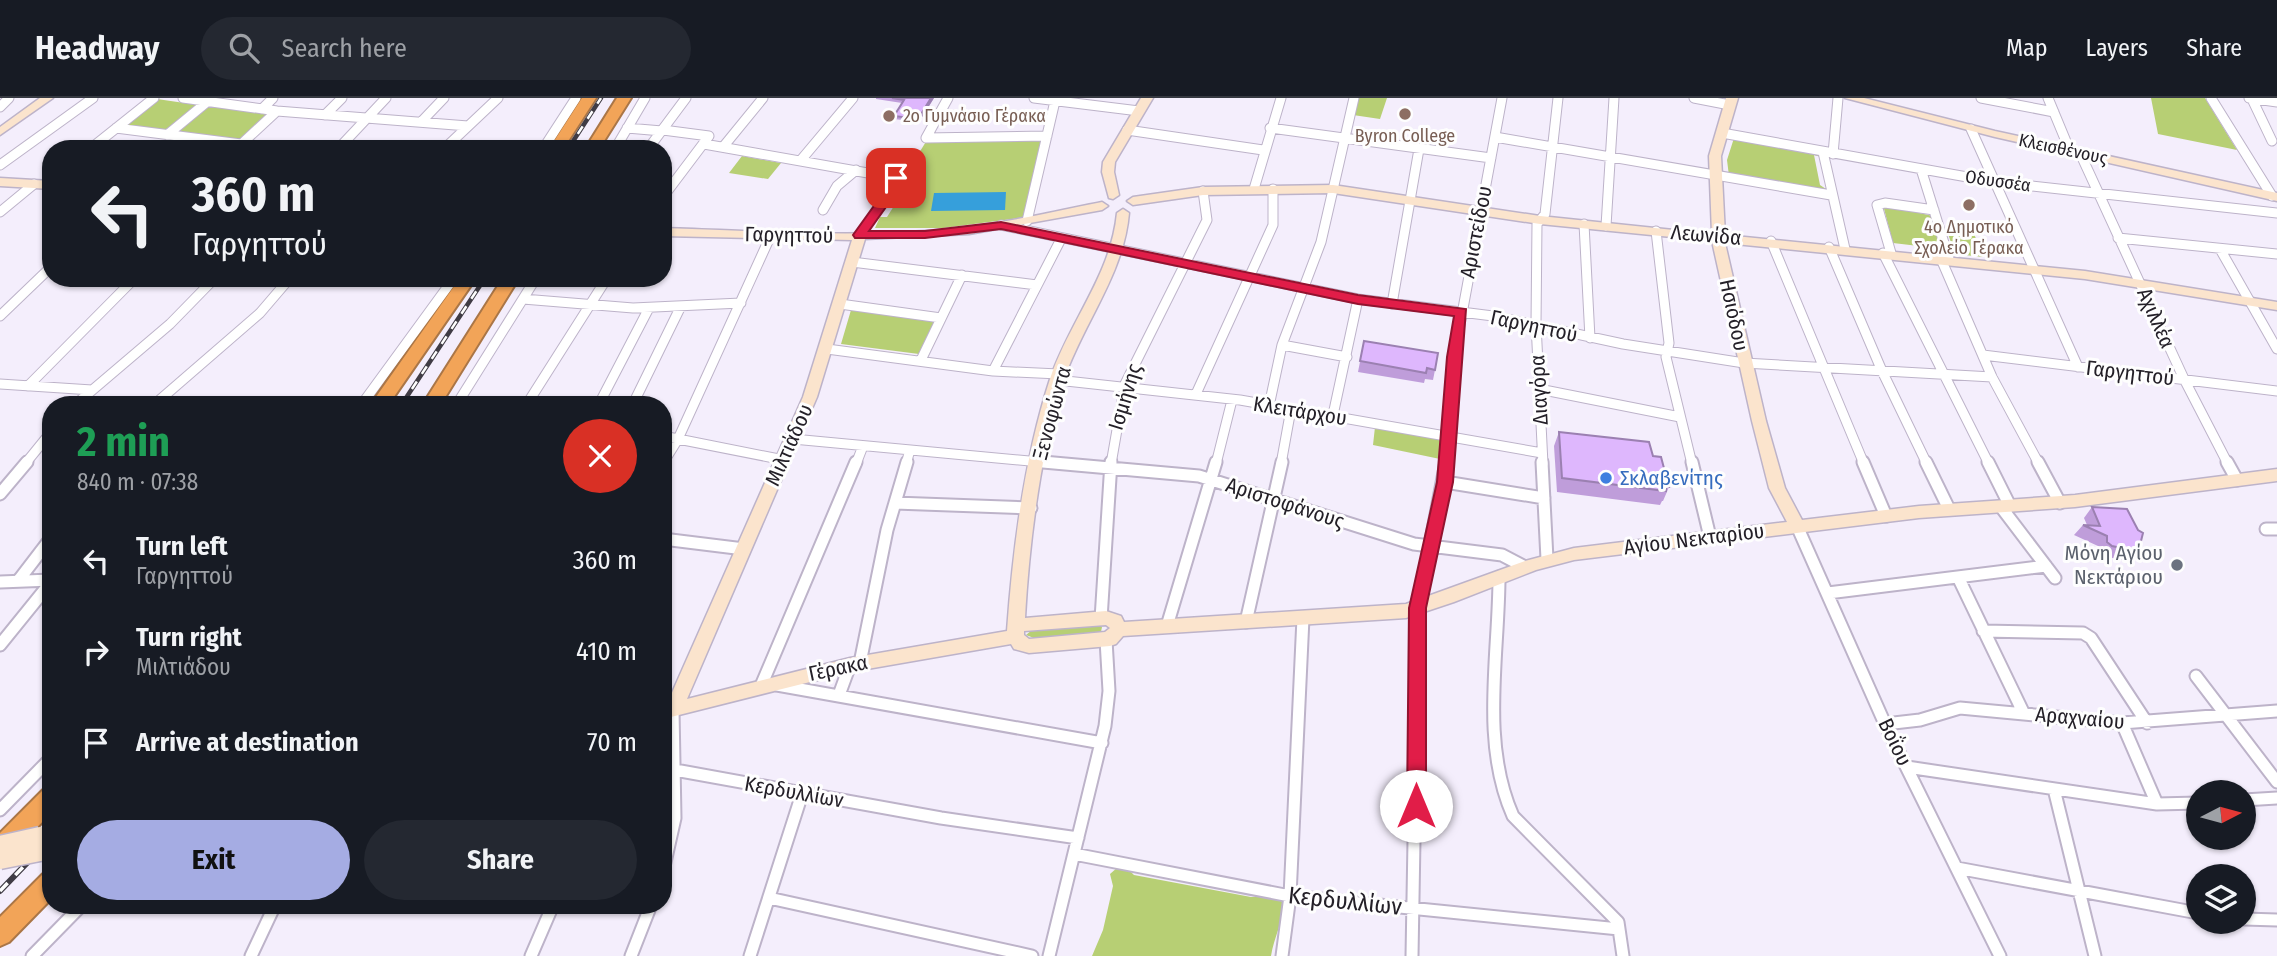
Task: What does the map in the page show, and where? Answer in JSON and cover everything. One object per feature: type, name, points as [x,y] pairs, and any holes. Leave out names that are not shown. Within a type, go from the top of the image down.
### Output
[{"type":"highway","points":[[561,140],[589,98]]},
{"type":"highway","points":[[598,140],[624,98]]},
{"type":"highway","points":[[386,396],[462,287]]},
{"type":"highway","points":[[437,396],[506,287]]},
{"type":"highway","points":[[0,847],[42,806]]},
{"type":"highway","points":[[0,934],[42,891]]},
{"type":"street","points":[[0,107],[9,98]]},
{"type":"street","points":[[2,128],[47,98]]},
{"type":"street","points":[[0,165],[93,98]]},
{"type":"street","points":[[101,140],[154,98]]},
{"type":"street","points":[[183,98],[207,102],[219,100],[278,111],[468,126]]},
{"type":"street","points":[[262,109],[273,98]]},
{"type":"street","points":[[325,115],[342,98]]},
{"type":"street","points":[[346,140],[386,98]]},
{"type":"street","points":[[422,121],[444,98]]},
{"type":"street","points":[[453,140],[498,98]]},
{"type":"street","points":[[548,140],[576,98]]},
{"type":"street","points":[[620,140],[645,98]]},
{"type":"street","points":[[655,140],[686,98]]},
{"type":"street","points":[[723,147],[763,98]]},
{"type":"street","points":[[802,160],[853,98]]},
{"type":"street","points":[[948,98],[926,138],[1047,136]]},
{"type":"street","points":[[1034,98],[1088,101],[1139,111]]},
{"type":"street","points":[[1113,195],[1108,167],[1147,98]]},
{"type":"street","points":[[1254,189],[1269,128],[1281,98]]},
{"type":"street","points":[[1269,406],[1282,345],[1321,242],[1354,98]]},
{"type":"street","name":"Αριστείδου","points":[[1412,956],[1415,909],[1418,608],[1445,482],[1454,357],[1502,98]]},
{"type":"street","name":"Διαγόρα","points":[[1547,559],[1536,324],[1537,224],[1545,214],[1558,98]]},
{"type":"street","points":[[1606,226],[1614,98]]},
{"type":"street","points":[[1694,98],[1731,102]]},
{"type":"street","points":[[1833,154],[1838,98]]},
{"type":"street","name":"Κλεισθένους","points":[[1851,98],[2275,200]]},
{"type":"street","points":[[1981,98],[2054,112]]},
{"type":"street","name":"Αχιλλέα","points":[[2048,98],[2098,194],[2184,379],[2237,480]]},
{"type":"street","points":[[2211,98],[2275,200]]},
{"type":"street","points":[[2250,98],[2277,102]]},
{"type":"street","points":[[2250,98],[2272,141]]},
{"type":"street","points":[[1027,220],[1055,101]]},
{"type":"street","points":[[167,135],[207,102]]},
{"type":"street","name":"Ησιόδου","points":[[1731,102],[1716,156],[1718,235],[1744,363],[1777,488],[1797,526]]},
{"type":"street","points":[[246,140],[278,111]]},
{"type":"street","points":[[116,128],[200,140]]},
{"type":"street","points":[[627,128],[709,136],[672,185]]},
{"type":"street","points":[[1269,128],[1491,158]]},
{"type":"street","points":[[1971,129],[2078,367]]},
{"type":"street","points":[[1127,130],[1263,150]]},
{"type":"street","name":"Οδυσσέα","points":[[1722,132],[1995,182],[2277,213]]},
{"type":"street","points":[[1495,137],[1611,154],[1715,177],[1831,195]]},
{"type":"street","points":[[704,144],[856,170]]},
{"type":"street","points":[[1392,304],[1419,149]]},
{"type":"street","points":[[1823,152],[1845,249]]},
{"type":"street","points":[[1921,169],[1945,259],[1992,377],[2060,503]]},
{"type":"street","points":[[822,210],[837,186],[856,170]]},
{"type":"street","name":"Μιλτιάδου","points":[[672,702],[793,439],[827,349],[860,235],[892,190],[896,178],[856,170]]},
{"type":"street","points":[[0,182],[42,184]]},
{"type":"street","points":[[0,212],[42,186]]},
{"type":"street","points":[[1196,394],[1275,216],[1273,188]]},
{"type":"street","name":"Λεωνίδα","points":[[1133,201],[1203,191],[1333,189],[1540,220],[1718,235],[2035,269],[2277,306]]},
{"type":"street","name":"Ισμήνης","points":[[1101,619],[1113,433],[1125,384],[1207,220],[1203,191]]},
{"type":"street","points":[[1113,195],[1128,196],[1133,201],[1133,207],[1123,213],[1108,211],[1102,206],[1105,198],[1113,195]]},
{"type":"street","points":[[1934,210],[1877,205],[1887,253],[2005,507],[2055,578]]},
{"type":"street","points":[[1001,225],[1102,206]]},
{"type":"street","name":"Ξενοφώντα","points":[[1016,630],[1038,461],[1058,377],[1122,238],[1123,213]]},
{"type":"street","points":[[1584,224],[1590,338]]},
{"type":"street","name":"Γαργηττού","points":[[672,232],[925,234],[1001,225],[1116,251],[1358,299],[1536,324],[1590,338],[1744,363],[1992,377]]},
{"type":"street","points":[[1656,231],[1668,351],[1666,357],[1710,537]]},
{"type":"street","points":[[672,449],[771,235]]},
{"type":"street","points":[[2118,238],[2277,254]]},
{"type":"street","points":[[993,371],[1061,239]]},
{"type":"street","points":[[1771,241],[1886,516]]},
{"type":"street","points":[[1829,247],[1882,371],[1949,509]]},
{"type":"street","points":[[2220,249],[2277,349]]},
{"type":"street","points":[[852,262],[1037,285]]},
{"type":"street","points":[[921,360],[962,275]]},
{"type":"street","points":[[0,316],[42,276]]},
{"type":"street","points":[[28,386],[126,287]]},
{"type":"street","points":[[85,396],[170,324],[206,287]]},
{"type":"street","points":[[164,396],[260,313],[282,287]]},
{"type":"street","points":[[368,396],[447,287]]},
{"type":"street","points":[[462,396],[530,287]]},
{"type":"street","points":[[532,396],[601,287]]},
{"type":"street","points":[[523,299],[649,307],[741,303]]},
{"type":"street","points":[[1333,415],[1358,299]]},
{"type":"street","points":[[840,304],[941,318]]},
{"type":"street","points":[[637,396],[681,306]]},
{"type":"street","points":[[603,396],[649,307]]},
{"type":"street","points":[[1351,340],[1364,342]]},
{"type":"street","points":[[1282,345],[1347,357]]},
{"type":"street","name":"Κλειτάρχου","points":[[827,349],[1196,394],[1333,415],[1542,453]]},
{"type":"street","points":[[1441,355],[1454,357]]},
{"type":"street","name":"Γαργηττού","points":[[1983,355],[2277,391]]},
{"type":"street","points":[[0,384],[92,390]]},
{"type":"street","points":[[1539,388],[1680,417]]},
{"type":"street","points":[[1167,626],[1212,479],[1232,400]]},
{"type":"street","points":[[1246,622],[1275,499],[1291,409]]},
{"type":"street","points":[[672,438],[784,460]]},
{"type":"street","name":"Αριστοφάνους","points":[[793,439],[1212,479],[1430,548],[1502,555],[1525,567]]},
{"type":"street","points":[[0,494],[42,443]]},
{"type":"street","points":[[863,446],[765,685],[839,695],[1102,743]]},
{"type":"street","points":[[839,695],[855,664],[910,450]]},
{"type":"street","name":"Αγίου Νεκταρίου","points":[[1113,634],[1167,626],[1418,608],[1547,559],[1797,526],[1949,509],[2060,503],[2277,475]]},
{"type":"street","points":[[1445,482],[1544,498]]},
{"type":"street","points":[[895,503],[1031,508]]},
{"type":"street","name":"Βοΐου","points":[[1797,526],[1885,724],[2000,956]]},
{"type":"street","points":[[672,540],[744,549]]},
{"type":"street","points":[[18,581],[42,550]]},
{"type":"street","points":[[34,561],[42,558]]},
{"type":"street","points":[[1828,593],[2046,566]]},
{"type":"street","points":[[1499,576],[1497,760],[1505,804],[1513,816],[1618,922],[1623,956]]},
{"type":"street","points":[[1958,577],[2025,714]]},
{"type":"street","points":[[0,582],[42,581]]},
{"type":"street","points":[[0,645],[42,592]]},
{"type":"street","points":[[1282,956],[1290,896],[1303,618]]},
{"type":"street","points":[[1049,956],[1102,743],[1115,621],[1101,619]]},
{"type":"street","name":"Γέρακα","points":[[672,710],[855,664],[1016,630],[1101,619]]},
{"type":"street","name":"Γέρακα","points":[[1016,630],[1020,644],[1029,646],[1113,634]]},
{"type":"street","points":[[1983,631],[2083,633],[2091,638],[2147,723]]},
{"type":"street","points":[[2196,676],[2277,782]]},
{"type":"street","name":"Αραχναίου","points":[[1885,724],[1920,720],[1960,708],[2122,723],[2277,710]]},
{"type":"street","points":[[2122,723],[2157,804]]},
{"type":"street","points":[[672,745],[675,770],[675,818],[672,831]]},
{"type":"street","points":[[0,810],[42,767]]},
{"type":"street","points":[[1907,767],[2157,804],[2186,803]]},
{"type":"street","name":"Κερδυλλίων","points":[[675,770],[802,794],[1078,838]]},
{"type":"street","points":[[2054,789],[2095,956]]},
{"type":"street","points":[[750,956],[802,794]]},
{"type":"street","points":[[2256,799],[2277,798]]},
{"type":"street","points":[[0,847],[42,836]]},
{"type":"street","points":[[0,860],[42,851]]},
{"type":"street","name":"Κερδυλλίων","points":[[1074,854],[1290,896],[1619,929]]},
{"type":"street","points":[[1957,868],[2186,911]]},
{"type":"street","points":[[769,898],[1032,956]]},
{"type":"street","points":[[33,956],[73,914]]},
{"type":"street","points":[[251,956],[271,914]]},
{"type":"street","points":[[531,956],[549,914]]},
{"type":"street","points":[[631,956],[647,914]]},
{"type":"street","points":[[2256,919],[2277,920]]},
{"type":"green space","points":[[1359,98],[1387,98],[1380,119],[1353,115]]},
{"type":"green space","points":[[2151,98],[2205,98],[2237,150],[2158,134]]},
{"type":"green space","points":[[157,99],[198,105],[165,131],[124,126]]},
{"type":"green space","points":[[207,106],[269,114],[241,140],[176,133]]},
{"type":"green space","points":[[1044,137],[1027,217],[943,228],[875,228],[880,217],[887,217],[904,190],[897,189],[927,140]]},
{"type":"green space","points":[[1734,138],[1820,154],[1821,157],[1814,155],[1820,185],[1829,191],[1729,176],[1727,160]]},
{"type":"green space","points":[[742,156],[781,163],[768,179],[729,173]]},
{"type":"green space","points":[[1883,205],[1933,216],[1944,249],[1893,243]]},
{"type":"green space","points":[[1946,228],[1973,231],[1983,257],[1955,254]]},
{"type":"green space","points":[[851,310],[935,321],[919,354],[841,344]]},
{"type":"green space","points":[[1375,427],[1442,440],[1440,459],[1373,445]]},
{"type":"green space","points":[[1097,624],[1102,627],[1101,632],[1034,638],[1026,635],[1032,630]]},
{"type":"green space","points":[[1118,867],[1128,869],[1134,875],[1251,897],[1276,896],[1284,903],[1271,956],[1092,956],[1103,930],[1113,886],[1110,874]]},
{"type":"water","points":[[1006,192],[1005,210],[931,211],[934,193]]},
{"type":"building","name":"2ο Γυμνάσιο Γέρακα","points":[[892,98],[931,98],[918,119],[894,116],[904,100]]},
{"type":"building","points":[[1364,341],[1438,353],[1435,370],[1427,368],[1426,373],[1360,361]]},
{"type":"building","name":"Σκλαβενίτης","points":[[1559,432],[1649,442],[1653,456],[1661,457],[1669,487],[1666,487],[1666,491],[1562,478]]},
{"type":"building","points":[[2092,507],[2127,509],[2138,530],[2143,533],[2139,549],[2112,546],[2107,542],[2107,536],[2083,525],[2100,526]]},
{"type":"railway","points":[[574,140],[601,98]]},
{"type":"railway","points":[[407,396],[479,287]]},
{"type":"railway","points":[[0,891],[42,847]]},
{"type":"place","name":"Byron College","points":[[1405,114]]},
{"type":"place","name":"2ο Γυμνάσιο Γέρακα","points":[[889,116]]},
{"type":"place","name":"4ο Δημοτικό Σχολείο Γέρακα","points":[[1969,205]]},
{"type":"place","name":"Σκλαβενίτης","points":[[1606,478]]},
{"type":"place","name":"Μόνη Αγίου Νεκτάριου","points":[[2177,565]]},
{"type":"route","points":[[896,178],[892,190],[860,235],[925,234],[1001,225],[1022,232],[1358,299],[1462,312],[1454,357],[1448,463],[1418,608],[1416,806]]}]
